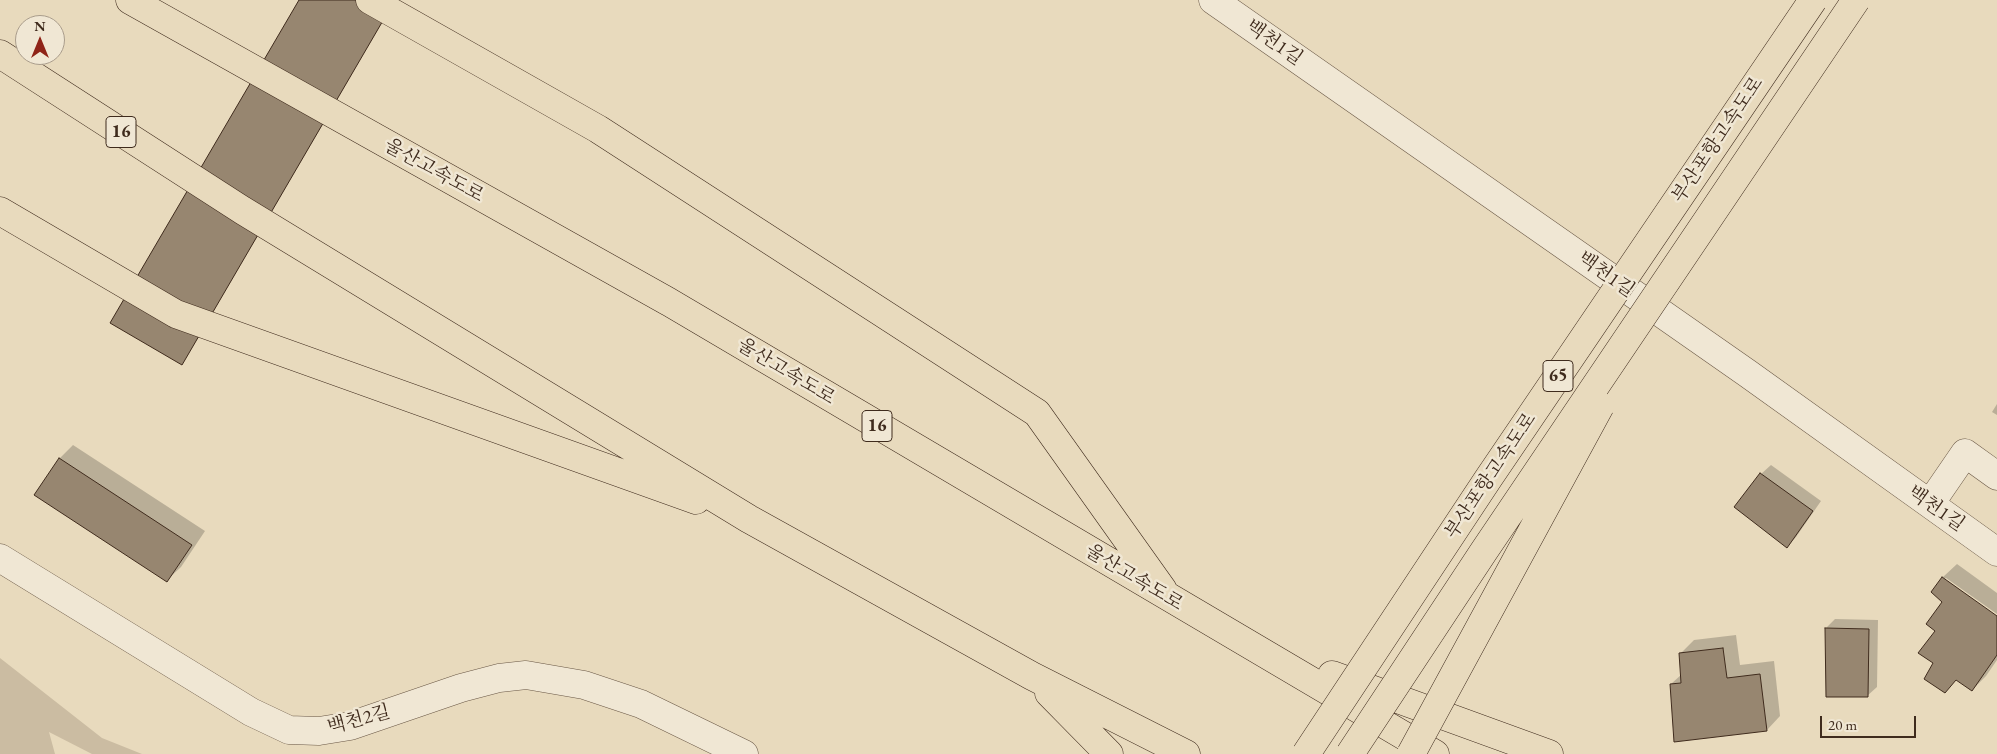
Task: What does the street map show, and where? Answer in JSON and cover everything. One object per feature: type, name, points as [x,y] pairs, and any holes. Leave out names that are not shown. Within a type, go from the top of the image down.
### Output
[{"type":"highway","name":"울산고속도로","points":[[130,0],[669,302],[1435,754]]},
{"type":"highway","points":[[370,0],[598,129],[1038,413],[1168,598]]},
{"type":"highway","name":"부산포항고속도로","points":[[1306,754],[1488,479],[1813,0]]},
{"type":"highway","name":"부산포항고속도로","points":[[1350,754],[1683,254],[1856,0]]},
{"type":"highway","name":"16","points":[[0,54],[242,210],[749,519],[1032,676],[1186,754]]},
{"type":"highway","points":[[0,210],[176,314],[749,519]]},
{"type":"highway","points":[[1411,754],[1683,254]]},
{"type":"highway","points":[[1246,644],[1549,754]]},
{"type":"highway","points":[[1032,676],[1109,754]]},
{"type":"street","name":"백천1길","points":[[1213,0],[1747,373],[1997,552]]},
{"type":"street","points":[[1930,504],[1965,453],[1997,476]]},
{"type":"street","name":"백천2길","points":[[0,558],[251,712],[289,730],[319,731],[350,726],[461,688],[499,678],[526,675],[584,685],[641,704],[744,754]]},
{"type":"shaded area","points":[[0,658],[102,738],[142,754],[92,754],[49,732],[55,754],[0,754]]},
{"type":"building","points":[[299,0],[395,0],[182,365],[110,323]]},
{"type":"building","points":[[59,458],[192,545],[167,582],[34,495]]},
{"type":"building","points":[[1760,473],[1813,511],[1787,548],[1734,507]]},
{"type":"building","points":[[1942,577],[1997,616],[1997,655],[1972,691],[1956,680],[1945,693],[1924,679],[1933,663],[1918,653],[1935,631],[1926,624],[1942,602],[1931,592]]},
{"type":"building","points":[[1825,628],[1869,629],[1868,697],[1826,697]]},
{"type":"building","points":[[1723,648],[1727,678],[1760,674],[1767,731],[1674,742],[1670,684],[1681,683],[1679,653]]}]
